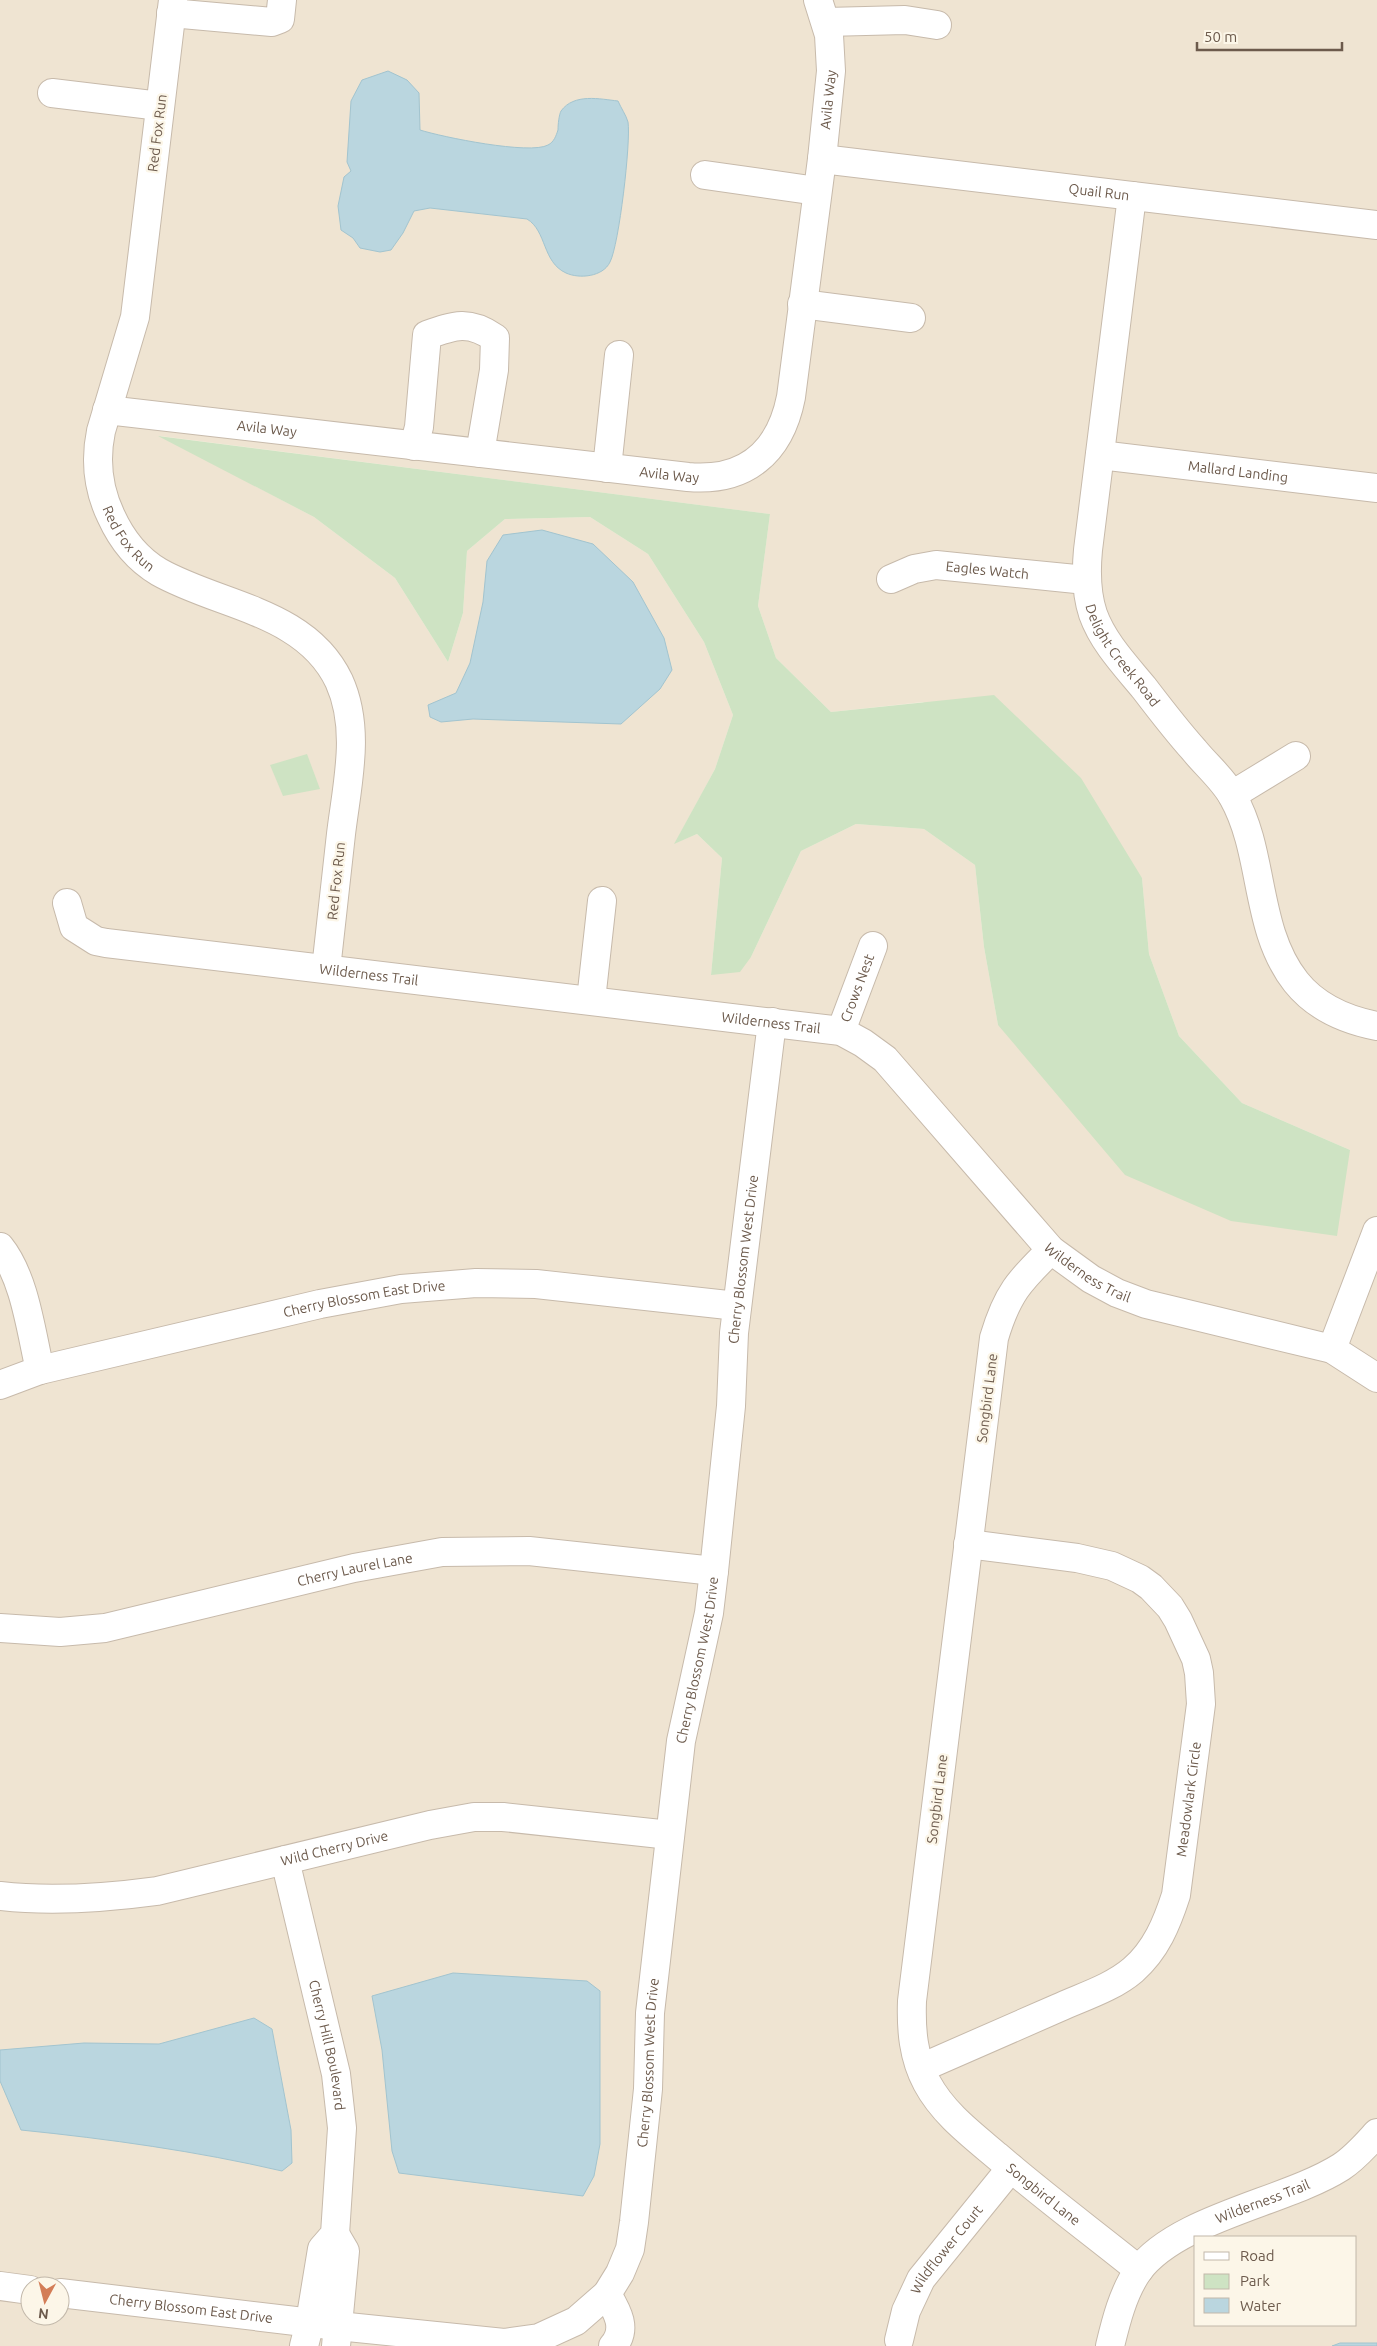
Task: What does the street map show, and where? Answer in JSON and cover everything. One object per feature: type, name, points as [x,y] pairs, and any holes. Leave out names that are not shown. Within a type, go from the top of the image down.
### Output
[{"type":"street","points":[[172,7],[272,22],[280,19],[282,0]]},
{"type":"street","name":"Red Fox Run","points":[[172,7],[135,317],[98,442],[98,469],[101,488],[108,509],[127,543],[143,560],[158,571],[294,630],[316,649],[333,670],[339,682],[347,704],[351,743],[326,969]]},
{"type":"street","points":[[822,11],[936,25]]},
{"type":"street","name":"Avila Way","points":[[107,410],[706,478],[733,473],[759,458],[777,438],[788,411],[818,191],[831,71],[831,48],[822,11]]},
{"type":"street","points":[[52,93],[160,106]]},
{"type":"street","name":"Quail Run","points":[[822,159],[1377,225]]},
{"type":"street","points":[[705,175],[818,191]]},
{"type":"street","name":"Delight Creek Road","points":[[1132,196],[1086,580],[1093,614],[1114,652],[1232,795],[1249,840],[1267,917],[1288,972],[1297,984],[1322,1006],[1339,1016],[1377,1026]]},
{"type":"street","points":[[802,304],[911,318]]},
{"type":"street","points":[[414,446],[419,427],[427,335],[454,325],[480,328],[495,338],[494,370],[480,453]]},
{"type":"street","points":[[607,468],[619,354]]},
{"type":"street","name":"Mallard Landing","points":[[1100,455],[1377,488]]},
{"type":"street","name":"Eagles Watch","points":[[891,579],[914,569],[936,565],[1086,580]]},
{"type":"street","points":[[1232,795],[1296,756]]},
{"type":"street","points":[[590,1000],[602,901]]},
{"type":"street","name":"Wilderness Trail","points":[[67,903],[74,927],[96,941],[841,1031],[863,1043],[885,1060],[1051,1250],[1091,1279],[1117,1293],[1139,1301],[1332,1349],[1377,1378]]},
{"type":"street","name":"Crows Nest","points":[[841,1031],[873,946]]},
{"type":"street","name":"Cherry Blossom West Drive","points":[[322,2333],[504,2343],[539,2338],[568,2337],[576,2321],[607,2294],[620,2272],[630,2249],[648,2089],[650,2013],[670,1835],[681,1741],[709,1613],[731,1406],[734,1333],[772,1022]]},
{"type":"street","points":[[1332,1349],[1377,1231]]},
{"type":"street","points":[[0,1247],[12,1266],[23,1298],[40,1370]]},
{"type":"street","name":"Songbird Lane","points":[[1051,1250],[1026,1274],[1010,1294],[994,1338],[912,2001],[914,2044],[926,2082],[945,2110],[1011,2168],[1139,2270]]},
{"type":"street","name":"Cherry Blossom East Drive","points":[[0,1385],[40,1370],[320,1304],[401,1289],[476,1283],[536,1284],[737,1306]]},
{"type":"street","name":"Meadowlark Circle","points":[[921,2068],[1117,1980],[1132,1970],[1157,1941],[1168,1922],[1176,1895],[1201,1704],[1199,1673],[1192,1647],[1170,1606],[1140,1579],[1096,1561],[968,1544]]},
{"type":"street","name":"Cherry Laurel Lane","points":[[0,1628],[60,1632],[105,1628],[354,1568],[442,1552],[529,1551],[714,1571]]},
{"type":"street","name":"Wild Cherry Drive","points":[[0,1896],[46,1899],[118,1896],[157,1891],[430,1825],[474,1817],[511,1818],[670,1835]]},
{"type":"street","name":"Cherry Hill Boulevard","points":[[285,1860],[336,2074],[341,2103],[341,2165],[335,2234],[345,2251],[322,2333]]},
{"type":"street","name":"Wilderness Trail","points":[[1110,2346],[1122,2306],[1139,2270],[1164,2248],[1183,2236],[1341,2167],[1377,2133]]},
{"type":"street","name":"Wildflower Court","points":[[899,2340],[906,2311],[921,2279],[1011,2168]]},
{"type":"street","points":[[0,2286],[20,2289]]},
{"type":"street","points":[[607,2294],[621,2322],[619,2339],[612,2346]]},
{"type":"street","name":"Cherry Blossom East Drive","points":[[70,2295],[322,2333]]},
{"type":"shaded area","points":[[0,0],[1377,0],[1377,2346],[0,2346]],"holes":[[[160,436],[770,514],[758,606],[776,658],[831,712],[923,702],[1142,878],[1149,954],[1179,1036],[1242,1103],[1350,1150],[998,1025],[984,947],[975,865],[924,829],[856,824],[801,851],[751,957],[711,975],[722,858],[697,834],[675,843],[715,769],[733,715],[704,642],[648,554],[590,517],[505,519],[467,551],[463,613],[448,662],[395,578],[314,517]]]},
{"type":"green space","points":[[158,436],[770,514],[758,606],[776,658],[831,712],[994,695],[1081,778],[1142,878],[1149,954],[1179,1036],[1242,1103],[1350,1150],[1337,1236],[1231,1221],[1125,1175],[998,1025],[984,947],[975,865],[924,829],[856,824],[801,851],[751,957],[740,972],[711,975],[722,858],[697,834],[674,844],[715,769],[733,715],[704,642],[648,554],[590,517],[505,519],[467,551],[463,613],[448,662],[395,578],[314,517]]},
{"type":"green space","points":[[307,754],[320,789],[283,796],[270,765]]},
{"type":"water","points":[[388,71],[407,80],[419,93],[420,130],[486,144],[524,148],[538,148],[548,145],[554,139],[558,130],[561,111],[566,105],[588,98],[618,101],[628,122],[628,150],[617,236],[607,267],[596,274],[584,276],[566,273],[553,262],[538,231],[527,219],[430,208],[414,211],[403,233],[391,250],[380,252],[360,248],[353,238],[341,230],[338,206],[344,177],[351,171],[347,162],[351,101],[362,80]]},
{"type":"water","points":[[542,530],[593,544],[633,582],[664,638],[672,670],[660,689],[621,724],[473,719],[441,722],[430,717],[428,705],[456,693],[470,663],[483,602],[487,561],[503,535]]},
{"type":"water","points":[[453,1973],[587,1981],[600,1991],[600,2144],[594,2176],[583,2196],[399,2173],[392,2151],[382,2050],[372,1996]]},
{"type":"water","points":[[254,2018],[272,2029],[291,2130],[292,2163],[282,2171],[152,2146],[21,2130],[0,2081],[0,2050],[84,2043],[159,2044]]},
{"type":"water","points":[[1340,2343],[1377,2343],[1377,2346],[1332,2346]]}]
